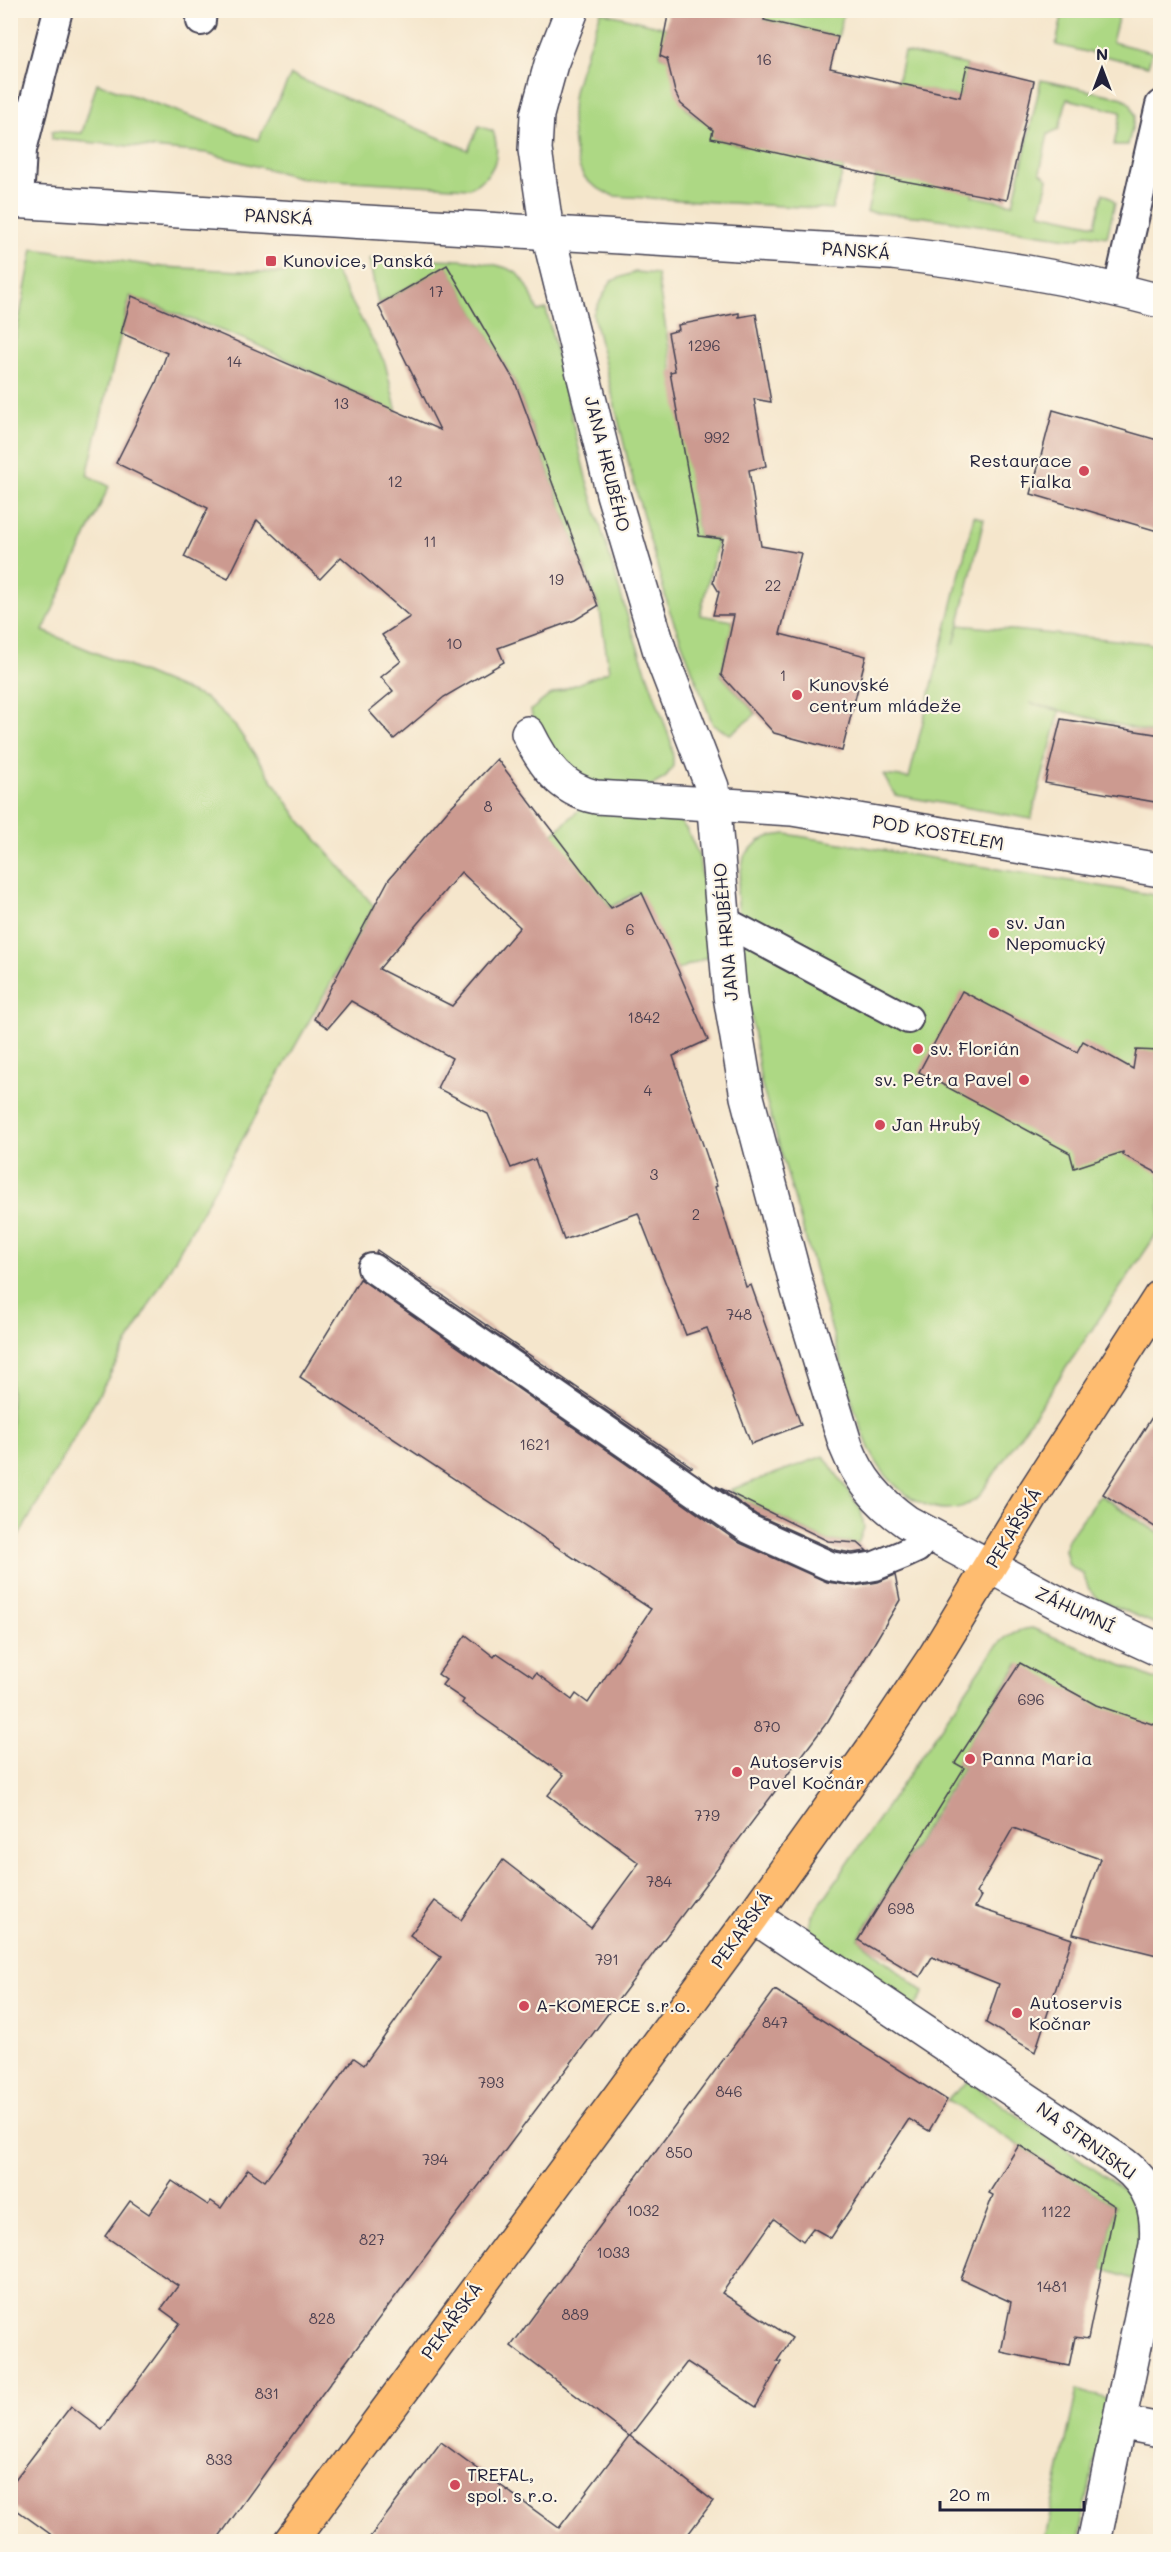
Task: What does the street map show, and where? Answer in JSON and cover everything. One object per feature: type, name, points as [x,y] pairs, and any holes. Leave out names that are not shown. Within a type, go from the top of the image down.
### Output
[{"type":"main road","name":"PEKAŘSKÁ","points":[[290,2541],[753,1916],[876,1744],[1161,1297]]},
{"type":"street","points":[[547,233],[535,150],[537,115],[551,64],[572,10]]},
{"type":"street","name":"PANSKÁ","points":[[15,201],[892,254],[985,265],[1118,290],[1161,301]]},
{"type":"street","name":"JANA HRUBÉHO","points":[[547,233],[616,504],[661,655],[708,774],[715,803],[730,996],[741,1068],[755,1132],[798,1290],[846,1446],[856,1471],[879,1499],[907,1522],[991,1566]]},
{"type":"street","name":"POD KOSTELEM","points":[[528,733],[550,772],[578,792],[608,800],[715,803],[792,809],[1161,870]]},
{"type":"street","name":"ZÁHUMNÍ","points":[[991,1566],[1062,1605],[1161,1650]]},
{"type":"street","name":"NA STRNISKU","points":[[753,1916],[1123,2164],[1145,2185],[1155,2209],[1157,2235],[1094,2541]]},
{"type":"street","points":[[1119,2422],[1161,2430]]},
{"type":"lane","points":[[15,201],[22,150],[58,10]]},
{"type":"lane","points":[[1118,290],[1161,105]]},
{"type":"lane","points":[[724,921],[908,1019]]},
{"type":"lane","points":[[372,1268],[749,1529],[830,1566],[852,1570],[875,1566],[917,1548],[929,1534]]},
{"type":"green space","points":[[766,11],[844,11],[838,37],[764,20]]},
{"type":"green space","points":[[1063,11],[1120,11],[1112,42],[1152,52],[1148,66],[1056,45]]},
{"type":"green space","points":[[601,12],[666,28],[660,56],[672,60],[676,92],[686,109],[694,116],[714,126],[712,138],[745,146],[749,133],[811,147],[810,161],[844,168],[832,209],[614,196],[589,182],[581,172],[575,150],[572,125],[573,101],[579,72]]},
{"type":"green space","points":[[904,52],[967,65],[960,97],[897,84]]},
{"type":"green space","points":[[291,75],[468,150],[479,126],[493,131],[497,150],[494,165],[485,178],[469,188],[301,178],[207,153],[52,139],[52,131],[82,133],[97,83],[258,140]]},
{"type":"green space","points":[[1041,80],[1123,98],[1131,105],[1135,116],[1128,145],[1114,145],[1121,112],[1067,99],[1059,129],[1048,134],[1040,172],[1048,179],[1040,213],[1095,225],[1103,193],[1110,197],[1115,203],[1107,237],[1087,234],[1078,238],[1068,238],[925,217],[867,212],[876,175],[974,183],[972,196],[1013,204]]},
{"type":"green space","points":[[33,249],[163,267],[279,273],[331,264],[385,363],[397,413],[251,342],[130,296],[87,475],[109,486],[43,631],[207,699],[236,727],[298,818],[374,906],[11,1550],[10,366]]},
{"type":"green space","points":[[369,259],[447,259],[489,263],[518,274],[530,291],[538,311],[546,309],[586,478],[631,628],[671,742],[673,766],[665,778],[651,786],[586,782],[534,730],[531,710],[550,695],[609,671],[600,610],[515,382],[447,266],[378,304]]},
{"type":"green space","points":[[635,272],[657,274],[699,536],[718,540],[700,615],[733,621],[721,675],[756,714],[730,734],[713,725],[669,609],[629,465],[593,314],[611,281]]},
{"type":"green space","points":[[974,516],[984,519],[954,644],[959,625],[1147,643],[1160,647],[1160,735],[1030,703],[1060,711],[1031,819],[895,795],[883,775],[909,778]]},
{"type":"green space","points":[[581,808],[667,815],[679,820],[687,830],[699,856],[711,956],[674,971],[638,892],[611,907],[551,836]]},
{"type":"green space","points":[[786,834],[1160,896],[1160,1229],[978,1498],[963,1506],[948,1509],[918,1502],[892,1482],[870,1450],[854,1408],[761,1082],[743,963],[737,892],[744,856],[759,841],[771,836]]},
{"type":"green space","points":[[824,1456],[861,1510],[864,1528],[858,1543],[828,1541],[746,1501],[730,1490]]},
{"type":"green space","points":[[1100,1495],[1160,1534],[1160,1626],[1100,1600],[1089,1589],[1083,1574],[1069,1565],[1065,1550],[1068,1539]]},
{"type":"green space","points":[[1032,1628],[1160,1681],[1160,1729],[1094,1706],[1018,1664],[956,1763],[963,1767],[858,1939],[924,1992],[913,2010],[809,1932],[812,1916],[993,1651],[1010,1635]]},
{"type":"green space","points":[[968,2081],[1137,2199],[1139,2237],[1133,2279],[1102,2269],[1115,2206],[947,2100]]},
{"type":"green space","points":[[1077,2390],[1108,2399],[1078,2541],[1044,2542]]},
{"type":"building","points":[[669,10],[766,10],[764,20],[838,37],[830,68],[960,97],[967,65],[1034,81],[1007,200],[877,176],[711,138],[713,130],[681,104],[675,92],[667,59],[660,56]]},
{"type":"building","points":[[447,265],[515,382],[598,606],[575,620],[498,648],[504,662],[444,697],[394,739],[369,711],[393,691],[381,677],[401,661],[382,635],[410,617],[341,557],[320,579],[257,520],[228,579],[184,557],[208,508],[116,463],[156,383],[167,353],[121,333],[132,296],[440,430],[378,305]]},
{"type":"building","points":[[739,313],[739,317],[756,314],[771,402],[754,399],[766,466],[749,470],[761,546],[801,553],[780,634],[866,656],[842,751],[774,733],[721,675],[734,615],[713,615],[719,592],[713,582],[723,539],[699,536],[670,372],[675,371],[668,333],[679,330],[678,325]]},
{"type":"building","points":[[1053,410],[1161,441],[1161,532],[1031,494]]},
{"type":"building","points":[[1061,719],[1161,735],[1161,803],[1045,783]]},
{"type":"building","points":[[497,759],[611,908],[642,893],[708,1040],[673,1056],[717,1186],[715,1187],[746,1287],[751,1285],[801,1425],[751,1444],[707,1328],[686,1335],[638,1213],[564,1240],[535,1159],[511,1168],[488,1114],[437,1088],[452,1058],[351,1001],[328,1028],[314,1019],[389,879],[447,811]],"holes":[[[461,872],[520,927],[452,1006],[379,969]]]},
{"type":"building","name":"sv. Petr a Pavel","points":[[962,991],[1077,1052],[1083,1041],[1133,1069],[1136,1050],[1161,1051],[1161,1175],[1123,1155],[1123,1152],[1074,1168],[1070,1153],[919,1072]]},
{"type":"building","points":[[377,1250],[692,1467],[690,1468],[376,1252]]},
{"type":"building","points":[[360,1279],[740,1543],[827,1582],[854,1586],[878,1582],[895,1575],[900,1600],[828,1721],[322,2394],[216,2541],[60,2541],[10,2505],[10,2486],[71,2406],[102,2430],[180,2323],[161,2309],[178,2286],[105,2236],[130,2201],[149,2214],[172,2181],[208,2205],[211,2201],[221,2208],[248,2169],[265,2181],[354,2058],[364,2065],[441,1957],[410,1935],[435,1901],[461,1920],[503,1860],[591,1928],[639,1863],[548,1795],[564,1775],[462,1703],[464,1700],[442,1685],[446,1680],[438,1674],[466,1635],[494,1657],[497,1653],[533,1677],[536,1673],[572,1700],[576,1694],[588,1703],[651,1609],[300,1377]]},
{"type":"building","points":[[1161,1403],[1161,1531],[1103,1494]]},
{"type":"building","points":[[716,1486],[828,1541],[858,1543],[867,1551],[852,1553],[835,1550],[757,1515]]},
{"type":"building","points":[[1020,1663],[1096,1705],[1161,1727],[1161,1956],[1073,1934],[1100,1859],[1013,1828],[976,1893],[981,1896],[975,1907],[1072,1939],[1035,2052],[986,2023],[999,1984],[932,1957],[920,1977],[858,1940],[964,1768],[955,1763]]},
{"type":"building","points":[[775,1990],[947,2100],[929,2131],[909,2119],[831,2238],[813,2228],[803,2241],[774,2219],[722,2293],[792,2338],[777,2361],[781,2362],[756,2407],[687,2362],[630,2436],[713,2501],[683,2541],[367,2541],[441,2442],[559,2528],[629,2436],[511,2346]]},
{"type":"building","points":[[1019,2145],[1115,2206],[1088,2339],[1075,2337],[1069,2366],[1001,2352],[1011,2302],[961,2279],[993,2195],[989,2193]]},
{"type":"place","name":"Kunovice, Panská","points":[[271,261]]},
{"type":"place","name":"Restaurace Fialka","points":[[1084,471]]},
{"type":"place","name":"Kunovské centrum mládeže","points":[[797,695]]},
{"type":"place","name":"sv. Jan Nepomucký","points":[[994,933]]},
{"type":"place","name":"sv. Florián","points":[[918,1049]]},
{"type":"place","name":"sv. Petr a Pavel","points":[[1024,1080]]},
{"type":"place","name":"Jan Hrubý","points":[[880,1125]]},
{"type":"place","name":"Panna Maria","points":[[970,1759]]},
{"type":"place","name":"Autoservis Pavel Kočnár","points":[[737,1772]]},
{"type":"place","name":"A-KOMERCE s.r.o.","points":[[524,2006]]},
{"type":"place","name":"Autoservis Kočnar","points":[[1017,2013]]},
{"type":"place","name":"TREFAL, spol. s r.o.","points":[[455,2485]]}]
